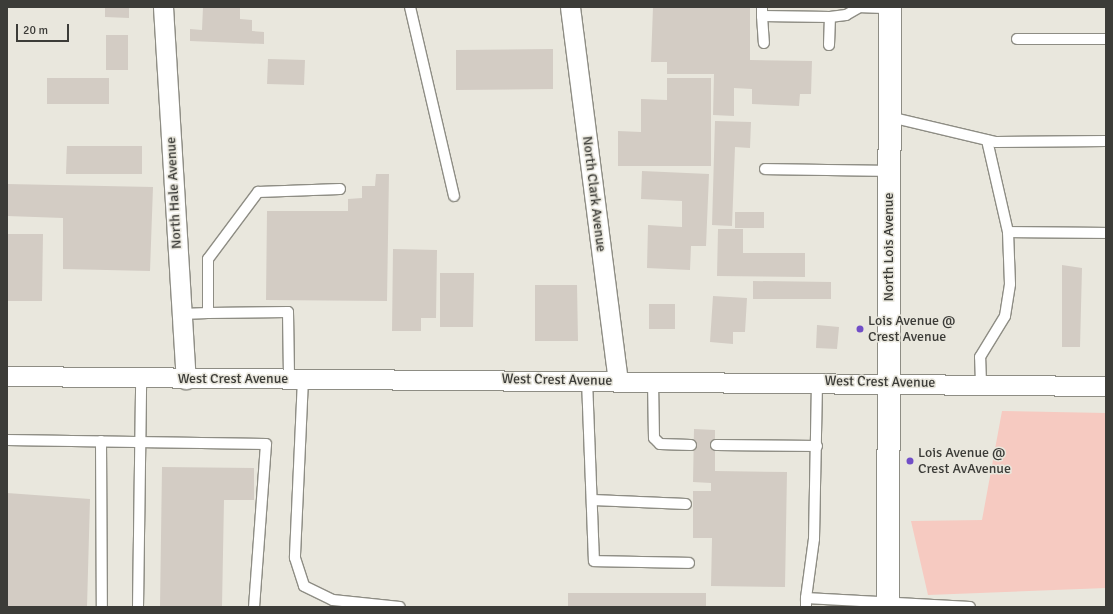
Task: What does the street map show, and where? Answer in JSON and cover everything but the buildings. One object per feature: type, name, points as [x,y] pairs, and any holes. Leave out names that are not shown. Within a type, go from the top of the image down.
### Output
[{"type":"street","name":"North Hale Avenue","points":[[163,7],[186,379]]},
{"type":"street","name":"North Clark Avenue","points":[[570,7],[618,381]]},
{"type":"street","name":"North Lois Avenue","points":[[888,606],[890,7]]},
{"type":"street","name":"West Crest Avenue","points":[[7,376],[186,379],[889,381],[1106,386]]},
{"type":"lane","points":[[410,7],[454,196]]},
{"type":"lane","points":[[764,43],[762,11],[830,17],[846,16],[857,7],[890,7]]},
{"type":"lane","points":[[829,45],[830,17]]},
{"type":"lane","points":[[1017,40],[1106,40]]},
{"type":"lane","points":[[890,117],[987,140],[1106,141]]},
{"type":"lane","points":[[981,383],[980,357],[1004,316],[1010,284],[1008,232],[987,140]]},
{"type":"lane","points":[[764,169],[890,171]]},
{"type":"lane","points":[[208,312],[208,259],[258,192],[340,189]]},
{"type":"lane","points":[[1008,232],[1106,233]]},
{"type":"lane","points":[[182,314],[208,312],[288,312],[296,379],[295,558],[304,586],[332,600],[400,607]]},
{"type":"lane","points":[[138,607],[141,378]]},
{"type":"lane","points":[[587,380],[593,500],[594,561],[689,563]]},
{"type":"lane","points":[[653,381],[654,438],[660,444],[691,444]]},
{"type":"lane","points":[[817,381],[817,446],[814,539],[806,603],[870,600],[888,606],[970,607]]},
{"type":"lane","points":[[7,440],[266,444],[254,607]]},
{"type":"lane","points":[[101,441],[102,607]]},
{"type":"lane","points":[[716,445],[817,446]]},
{"type":"lane","points":[[593,500],[686,504]]},
{"type":"shaded area","points":[[1002,411],[1106,413],[1106,588],[928,595],[911,521],[982,520]]},
{"type":"place","name":"Lois Avenue @ Crest Avenue","points":[[860,329]]},
{"type":"place","name":"Lois Avenue @ Crest AvAvenue","points":[[910,461]]}]
